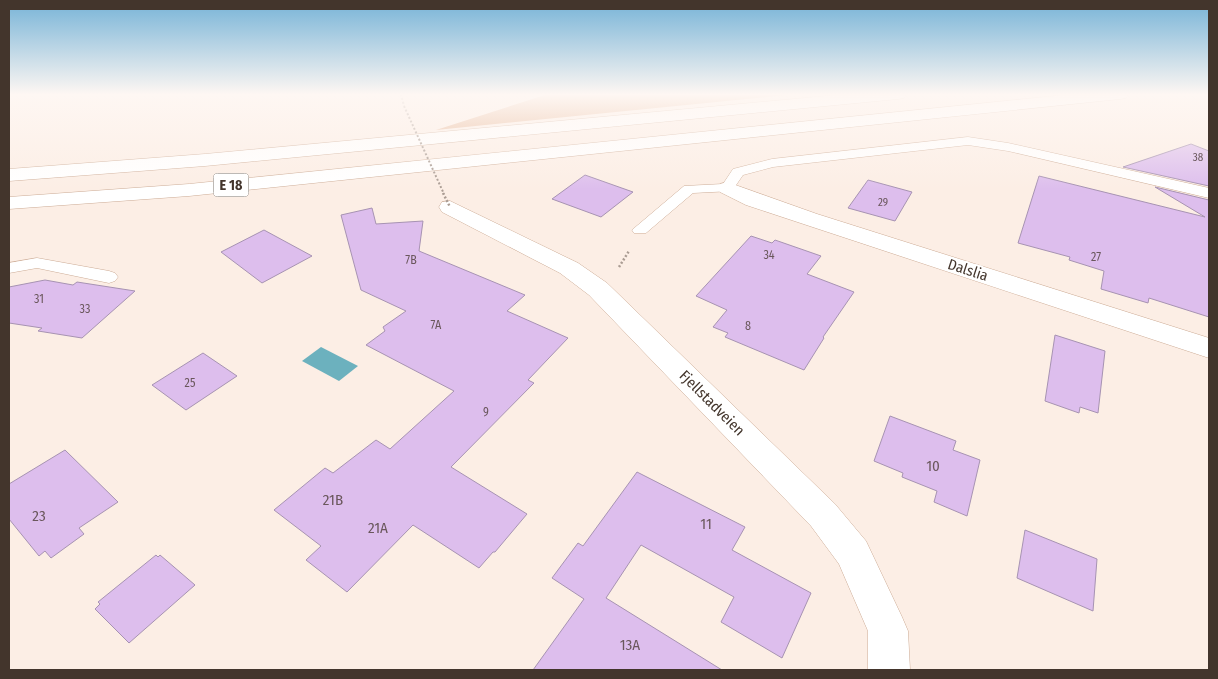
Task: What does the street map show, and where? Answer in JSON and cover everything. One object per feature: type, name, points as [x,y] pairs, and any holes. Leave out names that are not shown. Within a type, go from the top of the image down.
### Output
[{"type":"main road","name":"E 18","points":[[9,175],[215,159],[565,126]]},
{"type":"main road","name":"E 18","points":[[9,203],[188,190],[812,126]]},
{"type":"main road","name":"Dalslia","points":[[727,188],[754,200],[809,219],[1209,348]]},
{"type":"main road","name":"Fjellstadveien","points":[[450,207],[568,268],[598,289],[823,516],[853,553],[888,631],[888,670]]},
{"type":"lane","points":[[640,230],[689,189],[727,188],[738,172],[772,163],[968,141],[1008,147],[1209,193]]},
{"type":"lane","points":[[9,268],[37,263],[109,277]]},
{"type":"path","points":[[413,126],[450,207]]},
{"type":"path","points":[[598,289],[622,265],[640,230]]},
{"type":"shaded area","points":[[449,126],[479,126],[436,130]]},
{"type":"water","points":[[321,347],[358,366],[339,381],[302,361]]},
{"type":"building","points":[[1191,144],[1209,151],[1209,186],[1123,167]]},
{"type":"building","points":[[585,175],[633,192],[601,217],[552,199]]},
{"type":"building","points":[[1039,176],[1205,217],[1155,187],[1209,200],[1209,317],[1149,298],[1148,303],[1101,289],[1104,271],[1069,260],[1070,257],[1018,243]]},
{"type":"building","points":[[868,180],[912,192],[895,221],[848,208]]},
{"type":"building","points":[[372,208],[376,224],[423,221],[419,251],[525,295],[507,311],[568,338],[528,380],[534,383],[451,467],[527,514],[495,552],[479,568],[413,525],[347,592],[306,560],[321,546],[274,510],[325,468],[333,473],[376,440],[390,449],[454,391],[366,345],[385,331],[383,327],[406,311],[361,290],[341,215]]},
{"type":"building","points":[[264,230],[312,256],[262,283],[221,252]]},
{"type":"building","points":[[751,236],[772,243],[775,240],[821,256],[807,274],[854,292],[823,337],[804,370],[725,337],[728,333],[713,327],[727,310],[696,296]]},
{"type":"building","points":[[45,280],[73,285],[77,282],[135,291],[82,338],[38,331],[42,328],[9,323],[9,287]]},
{"type":"building","points":[[1055,335],[1105,351],[1098,413],[1080,407],[1079,413],[1045,401]]},
{"type":"building","points":[[203,353],[237,376],[186,410],[152,385]]},
{"type":"building","points":[[890,416],[956,441],[953,450],[980,460],[967,516],[934,502],[937,491],[902,477],[903,473],[874,461]]},
{"type":"building","points":[[65,450],[118,502],[79,528],[84,534],[51,558],[45,551],[39,556],[9,519],[9,484]]},
{"type":"building","points":[[637,472],[745,527],[732,550],[811,593],[782,658],[721,622],[734,597],[641,545],[606,598],[722,670],[533,670],[584,599],[552,578],[578,543],[583,546]]},
{"type":"building","points":[[1025,530],[1097,559],[1093,611],[1017,578]]},
{"type":"building","points":[[156,555],[158,557],[160,555],[195,585],[129,643],[95,609],[100,604],[98,602]]}]
